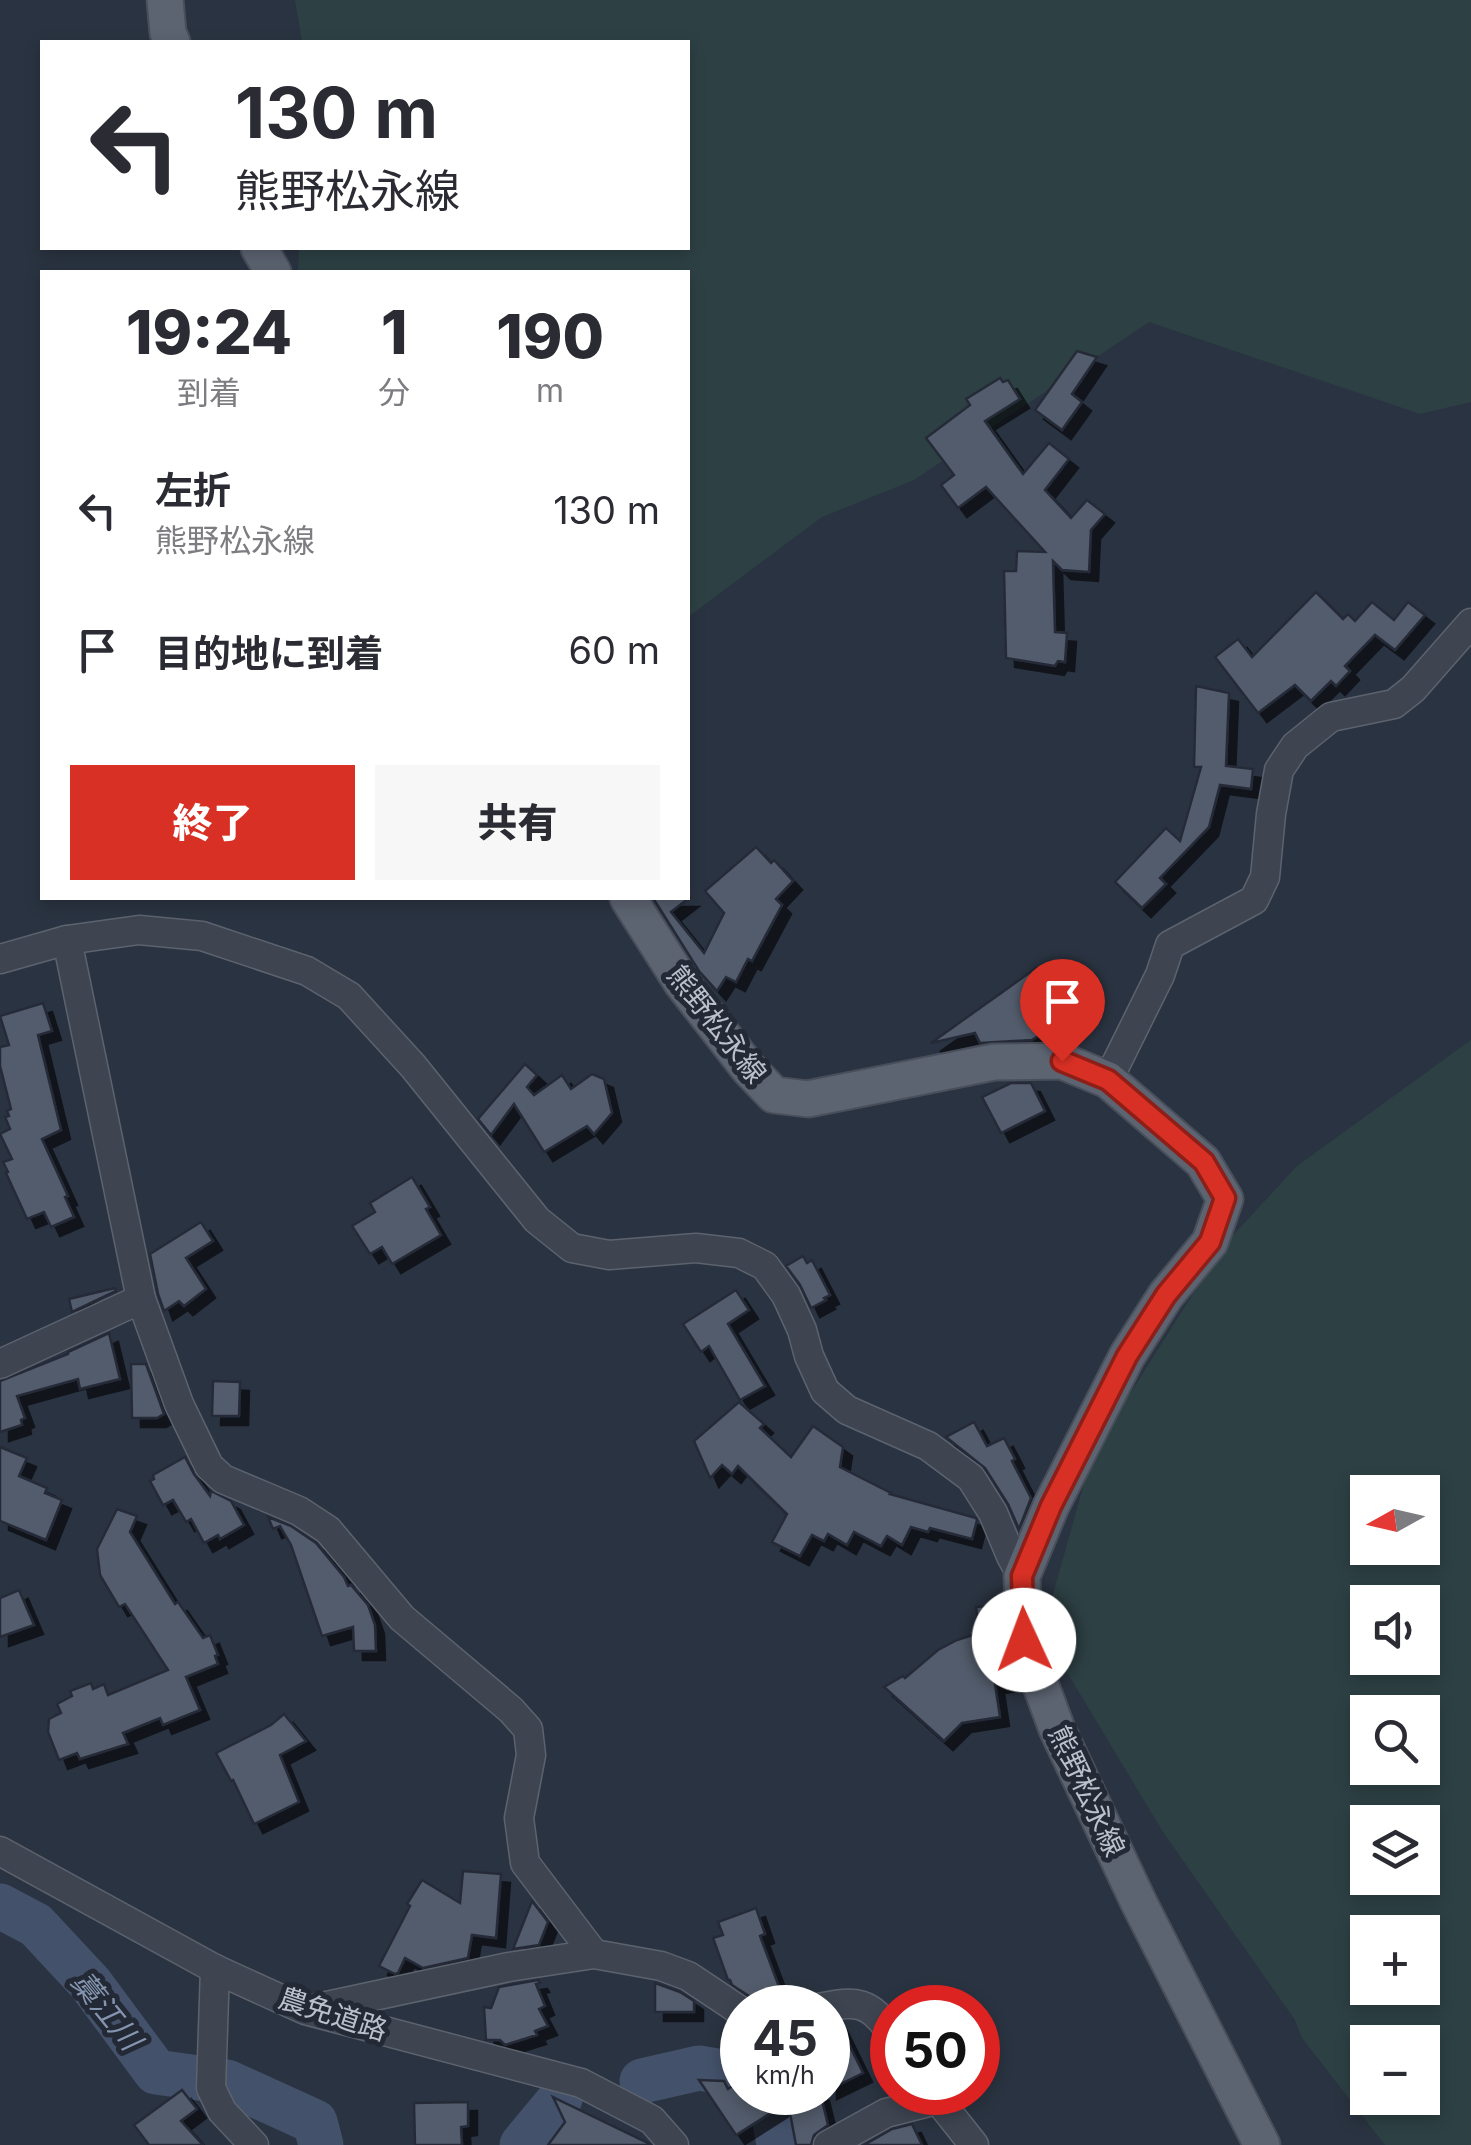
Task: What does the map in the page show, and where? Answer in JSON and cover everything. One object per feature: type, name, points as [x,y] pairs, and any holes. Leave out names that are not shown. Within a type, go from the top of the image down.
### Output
[{"type":"main road","points":[[165,0],[171,40]]},
{"type":"main road","name":"熊野松永線","points":[[629,900],[682,982],[749,1070],[774,1095],[808,1099],[994,1062],[1062,1061],[1108,1080],[1204,1162],[1225,1198],[1210,1242],[1166,1295],[1127,1356],[1051,1506],[1022,1576],[1024,1640],[1057,1728],[1139,1903],[1262,2145]]},
{"type":"street","points":[[1108,1080],[1160,975],[1170,945],[1254,900],[1266,877],[1279,770],[1295,746],[1332,718],[1394,704],[1413,689],[1471,623]]},
{"type":"street","points":[[0,959],[66,940],[139,930],[202,936],[307,971],[348,996],[413,1066],[537,1220],[572,1248],[609,1255],[696,1248],[739,1253],[765,1266],[786,1295],[826,1392],[847,1410],[928,1446],[971,1478],[993,1513],[1022,1576]]},
{"type":"street","points":[[66,940],[141,1300],[179,1404],[209,1466],[223,1478],[299,1510],[328,1530],[402,1618],[528,1729],[531,1754],[519,1818],[525,1863],[594,1954]]},
{"type":"street","points":[[0,1364],[141,1300]]},
{"type":"street","name":"農免道路","points":[[0,1851],[214,1970],[305,2010],[581,2083],[652,2120],[674,2145]]},
{"type":"street","points":[[305,2010],[509,1967],[594,1954],[661,1966],[688,1976],[720,1997]]},
{"type":"street","points":[[214,1970],[211,2081],[222,2111],[254,2145]]},
{"type":"street","points":[[828,2145],[882,2115]]},
{"type":"street","points":[[950,2115],[974,2145]]},
{"type":"shaded area","points":[[295,0],[1471,0],[1471,402],[1420,414],[1149,322],[914,480],[822,517],[690,616],[690,270],[298,270],[299,250],[690,250],[690,40],[302,40]]},
{"type":"shaded area","points":[[1471,1040],[1471,2145],[1385,2145],[1362,2115],[1440,2115],[1440,2025],[1350,2025],[1350,2100],[1302,2038],[1295,2020],[1163,1832],[1047,1639],[1046,1619],[1093,1452],[1224,1245],[1297,1166]]},
{"type":"building","points":[[1077,351],[1097,357],[1072,394],[1082,402],[1062,430],[1035,410]]},
{"type":"building","points":[[1000,378],[1003,382],[1008,380],[1020,399],[985,421],[1023,474],[1049,443],[1069,459],[1045,490],[1071,518],[1087,500],[1105,514],[1091,530],[1089,572],[1062,570],[1053,561],[1055,632],[1067,633],[1065,662],[1058,661],[1055,666],[1006,658],[1004,571],[1016,571],[1017,551],[1045,552],[986,487],[958,508],[941,485],[954,475],[926,438],[970,405],[966,399]]},
{"type":"building","points":[[1316,592],[1343,619],[1348,614],[1355,621],[1372,602],[1394,620],[1408,602],[1425,615],[1395,650],[1375,635],[1345,666],[1350,671],[1336,686],[1331,681],[1311,701],[1295,685],[1258,713],[1215,657],[1238,639],[1252,657]]},
{"type":"building","points":[[1196,686],[1229,693],[1226,766],[1253,769],[1251,789],[1220,785],[1209,827],[1160,878],[1166,884],[1142,908],[1115,882],[1166,828],[1180,841],[1201,767],[1194,767]]},
{"type":"building","points":[[756,847],[793,881],[776,899],[782,905],[752,961],[748,959],[736,982],[726,977],[717,991],[699,971],[654,900],[686,900],[671,912],[704,953],[724,913],[705,891]]},
{"type":"building","points":[[1036,968],[1065,1011],[1061,1013],[1064,1019],[1032,1040],[980,1043],[975,1033],[931,1043]]},
{"type":"building","points":[[43,1003],[52,1031],[38,1035],[61,1130],[42,1139],[74,1217],[51,1227],[44,1212],[27,1219],[6,1173],[3,1162],[12,1159],[0,1134],[10,1129],[5,1117],[11,1109],[0,1066],[0,1047],[9,1045],[0,1016]]},
{"type":"building","points":[[525,1064],[537,1075],[527,1087],[534,1095],[562,1075],[571,1089],[592,1074],[604,1079],[612,1113],[594,1134],[587,1126],[544,1152],[514,1104],[491,1135],[478,1119]]},
{"type":"building","points":[[1011,1083],[1031,1083],[1045,1111],[1001,1133],[982,1097]]},
{"type":"building","points":[[412,1177],[441,1235],[392,1264],[382,1247],[370,1254],[352,1226],[375,1212],[370,1203]]},
{"type":"building","points":[[201,1222],[213,1241],[186,1258],[206,1289],[184,1306],[179,1301],[164,1311],[150,1254]]},
{"type":"building","points":[[803,1256],[807,1263],[812,1260],[830,1295],[811,1308],[786,1266]]},
{"type":"building","points":[[115,1288],[116,1291],[72,1312],[69,1299]]},
{"type":"building","points":[[736,1290],[749,1310],[728,1324],[765,1386],[740,1400],[709,1346],[701,1352],[683,1324]]},
{"type":"building","points":[[109,1333],[120,1379],[80,1389],[78,1379],[17,1396],[25,1418],[22,1425],[0,1432],[0,1381]]},
{"type":"building","points":[[131,1364],[146,1364],[164,1414],[157,1418],[132,1418]]},
{"type":"building","points":[[213,1381],[240,1382],[239,1416],[212,1416]]},
{"type":"building","points":[[739,1402],[764,1424],[760,1428],[791,1457],[813,1426],[843,1447],[840,1467],[890,1494],[976,1518],[972,1539],[911,1527],[902,1545],[887,1536],[881,1546],[854,1532],[847,1545],[828,1534],[824,1541],[812,1535],[800,1556],[772,1542],[787,1514],[738,1466],[732,1474],[722,1465],[710,1478],[694,1441]]},
{"type":"building","points":[[974,1422],[987,1446],[1004,1438],[1015,1459],[1012,1461],[1031,1498],[1019,1529],[985,1468],[946,1437]]},
{"type":"building","points":[[0,1447],[27,1458],[19,1476],[47,1488],[45,1493],[62,1500],[46,1540],[0,1521]]},
{"type":"building","points":[[185,1457],[210,1496],[211,1491],[231,1501],[244,1525],[204,1543],[191,1519],[186,1522],[173,1500],[163,1505],[150,1481],[153,1475]]},
{"type":"building","points":[[117,1509],[137,1516],[130,1532],[175,1604],[178,1602],[203,1638],[210,1635],[218,1664],[186,1677],[200,1710],[163,1725],[160,1718],[123,1733],[128,1744],[80,1759],[77,1753],[59,1760],[48,1732],[49,1719],[61,1713],[57,1704],[72,1696],[70,1691],[91,1683],[93,1689],[104,1684],[108,1695],[168,1670],[125,1604],[119,1607],[100,1575],[97,1549]]},
{"type":"building","points":[[268,1517],[291,1526],[316,1543],[348,1586],[368,1605],[375,1625],[376,1651],[354,1651],[353,1627],[322,1636],[291,1545],[280,1526],[273,1529]]},
{"type":"building","points":[[19,1590],[34,1625],[0,1637],[0,1598]]},
{"type":"building","points":[[1002,1605],[1004,1647],[1017,1681],[995,1684],[1000,1717],[962,1723],[944,1741],[884,1687],[905,1678],[938,1650],[979,1633],[976,1607]]},
{"type":"building","points":[[284,1714],[306,1741],[280,1755],[299,1802],[254,1824],[216,1753],[271,1725]]},
{"type":"building","points":[[463,1871],[501,1874],[496,1938],[472,1935],[468,1958],[423,1968],[405,1958],[395,1974],[379,1966],[422,1880],[460,1903]]},
{"type":"building","points":[[532,1901],[548,1922],[539,1945],[513,1949]]},
{"type":"building","points":[[756,1908],[765,1934],[760,1936],[778,1985],[732,1985],[713,1938],[723,1935],[718,1922]]},
{"type":"building","points":[[538,1980],[545,2006],[539,2009],[548,2026],[535,2031],[537,2035],[505,2045],[500,2040],[486,2040],[484,2007],[491,2008],[499,1987]]},
{"type":"building","points":[[655,1983],[694,2001],[694,2012],[655,2012]]},
{"type":"building","points":[[850,2046],[863,2073],[850,2079]]},
{"type":"building","points":[[699,2080],[720,2081],[720,2111]]},
{"type":"building","points":[[182,2090],[197,2109],[181,2121],[203,2145],[149,2145],[134,2125]]},
{"type":"building","points":[[553,2097],[651,2145],[548,2145],[565,2122]]},
{"type":"building","points":[[468,2102],[468,2126],[461,2127],[462,2145],[415,2145],[414,2103]]},
{"type":"building","points":[[723,2115],[768,2115],[736,2135]]},
{"type":"building","points":[[790,2115],[826,2115],[828,2125],[814,2135],[811,2145],[796,2145]]},
{"type":"building","points":[[912,2124],[922,2145],[864,2145],[892,2129]]},
{"type":"waterway","name":"藁江川","points":[[0,1906],[36,1925],[90,1983],[156,2072],[227,2082],[315,2122],[321,2145]]},
{"type":"waterway","name":"藁江川","points":[[642,2081],[699,2068],[720,2071]]},
{"type":"waterway","name":"藁江川","points":[[522,2145],[560,2099]]},
{"type":"waterway","name":"藁江川","points":[[774,2115],[779,2145]]},
{"type":"route","points":[[1024,1640],[1022,1576],[1051,1506],[1127,1356],[1166,1295],[1210,1242],[1225,1198],[1204,1162],[1108,1080],[1062,1061]]}]
